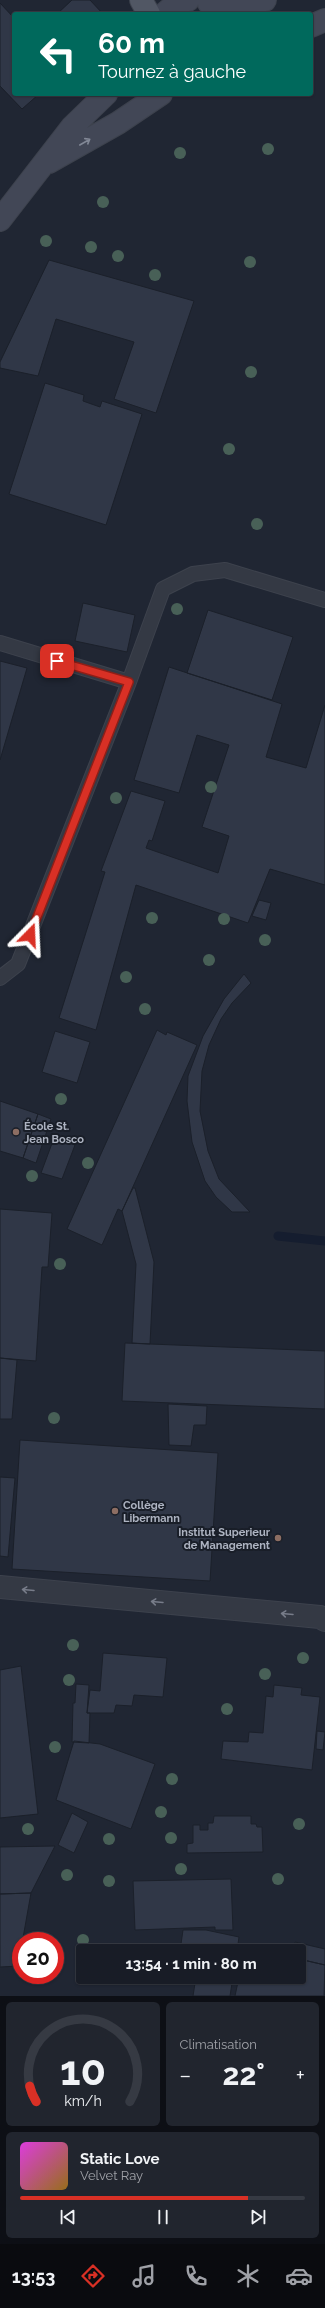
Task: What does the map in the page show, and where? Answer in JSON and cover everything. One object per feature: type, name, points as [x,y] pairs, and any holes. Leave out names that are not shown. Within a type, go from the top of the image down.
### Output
[{"type":"main road","points":[[141,0],[147,12]]},
{"type":"main road","points":[[166,12],[177,3],[204,4],[265,0]]},
{"type":"main road","points":[[313,25],[325,20]]},
{"type":"main road","points":[[0,220],[72,126],[104,96]]},
{"type":"main road","points":[[39,168],[118,123],[158,96]]},
{"type":"street","points":[[0,1588],[320,1617],[325,1620]]},
{"type":"lane","points":[[0,978],[18,964],[129,682],[163,589],[193,574],[225,570],[325,600]]},
{"type":"lane","points":[[0,643],[129,682]]},
{"type":"building","points":[[72,0],[90,0],[101,12],[59,12]]},
{"type":"building","points":[[0,3],[12,16],[12,96],[37,96],[22,109],[0,86]]},
{"type":"building","points":[[49,260],[194,301],[156,413],[114,399],[134,342],[56,319],[38,376],[0,368],[0,362]]},
{"type":"building","points":[[45,383],[84,395],[83,401],[100,407],[102,401],[142,414],[106,525],[9,494]]},
{"type":"building","points":[[83,603],[135,615],[127,652],[75,641]]},
{"type":"building","points":[[208,610],[293,637],[272,700],[187,673]]},
{"type":"building","points":[[0,661],[27,668],[0,760]]},
{"type":"building","points":[[169,667],[282,704],[266,757],[306,768],[325,705],[325,885],[270,869],[248,923],[136,885],[96,1030],[59,1018],[105,872],[101,871],[131,791],[165,801],[152,841],[149,840],[146,848],[218,873],[229,836],[202,827],[229,745],[197,735],[179,793],[134,780]]},
{"type":"building","points":[[259,900],[271,903],[266,920],[252,916]]},
{"type":"building","points":[[244,974],[251,983],[232,1003],[221,1019],[209,1045],[202,1071],[200,1111],[208,1151],[219,1179],[250,1212],[232,1212],[216,1197],[205,1181],[192,1142],[187,1101],[188,1076],[203,1036],[224,999]]},
{"type":"building","points":[[157,1030],[166,1035],[167,1032],[197,1045],[122,1211],[118,1209],[102,1245],[67,1229]]},
{"type":"building","points":[[55,1031],[90,1042],[77,1083],[42,1072]]},
{"type":"building","name":"École St. Jean Bosco","points":[[0,1101],[38,1114],[23,1158],[0,1151]]},
{"type":"building","points":[[38,1114],[51,1119],[36,1163],[23,1158]]},
{"type":"building","points":[[54,1138],[75,1145],[62,1179],[41,1173]]},
{"type":"building","points":[[133,1188],[135,1188],[154,1262],[150,1344],[132,1343],[136,1264],[122,1211]]},
{"type":"building","points":[[0,1209],[52,1213],[48,1267],[42,1267],[36,1361],[0,1358]]},
{"type":"building","points":[[125,1343],[325,1351],[325,1409],[122,1401]]},
{"type":"building","points":[[0,1358],[17,1360],[12,1419],[0,1419]]},
{"type":"building","points":[[168,1404],[207,1406],[206,1425],[194,1425],[191,1446],[169,1445]]},
{"type":"building","name":"Collège Libermann","points":[[20,1440],[218,1453],[210,1581],[12,1569]]},
{"type":"building","points":[[0,1477],[15,1478],[8,1557],[0,1556]]},
{"type":"building","points":[[103,1653],[167,1658],[163,1697],[134,1695],[132,1706],[116,1705],[114,1713],[87,1713],[90,1690],[100,1691]]},
{"type":"building","points":[[21,1666],[38,1814],[0,1818],[0,1670]]},
{"type":"building","points":[[76,1684],[89,1685],[87,1713],[90,1713],[89,1743],[72,1742],[73,1703],[75,1703]]},
{"type":"building","points":[[274,1685],[302,1688],[301,1695],[320,1697],[312,1770],[221,1759],[223,1741],[248,1742],[249,1732],[263,1733],[266,1696],[273,1697]]},
{"type":"building","points":[[317,1731],[325,1732],[323,1750],[316,1749]]},
{"type":"building","points":[[74,1741],[100,1744],[155,1764],[131,1829],[56,1800]]},
{"type":"building","points":[[72,1813],[88,1822],[74,1853],[58,1845]]},
{"type":"building","points":[[214,1816],[251,1816],[251,1824],[256,1824],[257,1827],[262,1827],[263,1852],[187,1853],[187,1844],[193,1843],[193,1825],[200,1825],[200,1830],[208,1830],[208,1823],[213,1823]]},
{"type":"building","points":[[55,1846],[31,1893],[0,1894],[0,1847]]},
{"type":"building","points":[[231,1879],[233,1930],[215,1930],[215,1927],[135,1930],[133,1881]]},
{"type":"building","points":[[31,1893],[24,1932],[12,1932],[12,1966],[0,1967],[0,1894]]},
{"type":"building","points":[[183,1930],[206,1930],[239,1937],[238,1944],[181,1944]]},
{"type":"building","points":[[306,1945],[325,1949],[325,1965],[306,1961]]},
{"type":"building","points":[[306,1961],[325,1965],[324,1996],[235,1996],[238,1984],[306,1984]]},
{"type":"building","points":[[195,1984],[232,1984],[230,1996],[193,1996]]},
{"type":"waterway","points":[[278,1236],[325,1241]]},
{"type":"place","name":"École St. Jean Bosco","points":[[16,1132]]},
{"type":"place","name":"Collège Libermann","points":[[115,1511]]},
{"type":"place","name":"Institut Superieur de Management","points":[[278,1538]]},
{"type":"route","points":[[30,935],[129,682],[57,661]]}]
